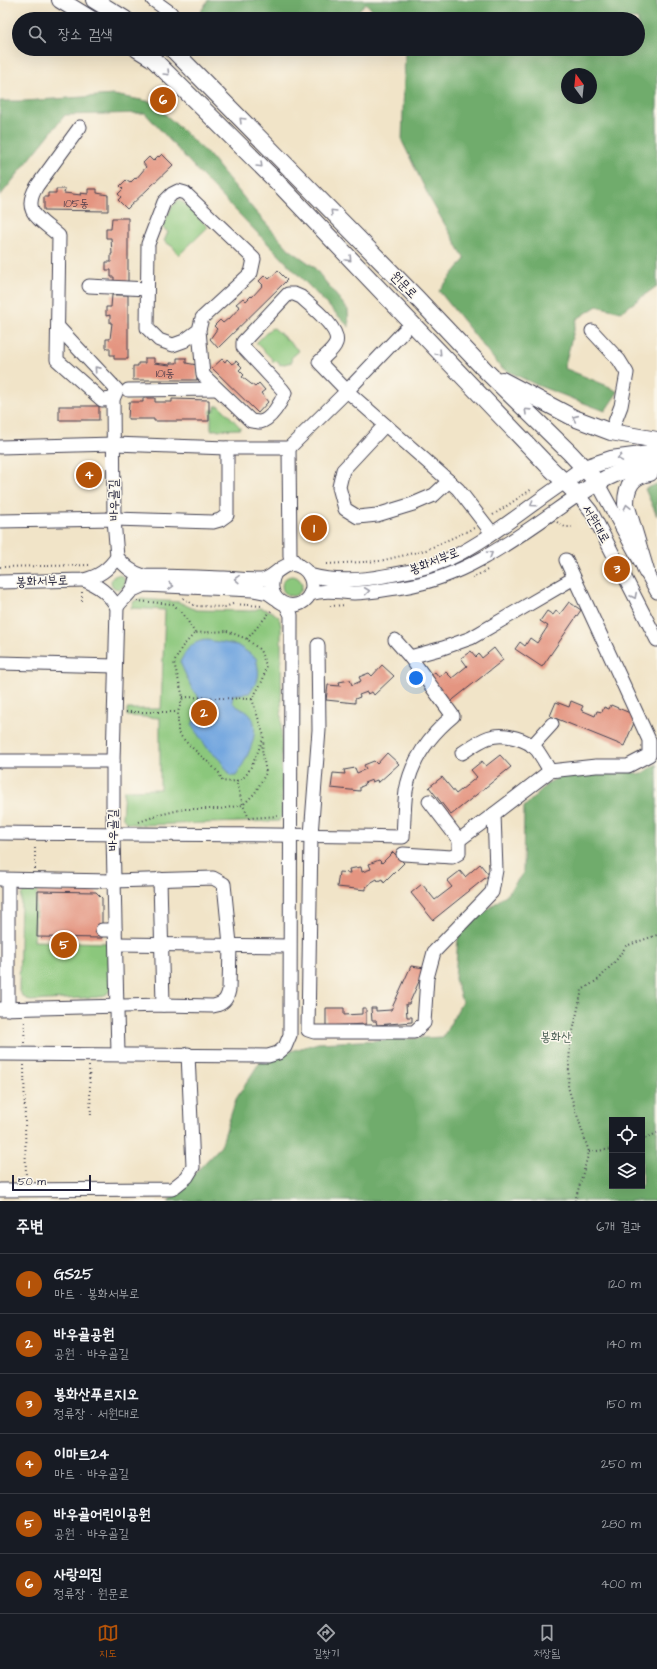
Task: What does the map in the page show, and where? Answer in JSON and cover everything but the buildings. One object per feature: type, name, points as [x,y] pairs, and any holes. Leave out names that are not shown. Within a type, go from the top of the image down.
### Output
[{"type":"main road","points":[[60,0],[80,12]]},
{"type":"main road","points":[[94,0],[114,12]]},
{"type":"main road","name":"원문로","points":[[148,56],[153,59],[274,179],[578,495]]},
{"type":"main road","name":"원문로","points":[[180,56],[417,298],[486,371],[597,482]]},
{"type":"main road","points":[[486,371],[574,418],[611,432],[657,440]]},
{"type":"main road","points":[[565,482],[584,468],[612,459],[657,453]]},
{"type":"main road","points":[[578,495],[597,482],[616,473],[646,466],[657,467]]},
{"type":"main road","points":[[646,571],[626,504],[626,496],[631,481],[644,473],[657,471]]},
{"type":"street","points":[[153,0],[171,11]]},
{"type":"street","points":[[57,360],[58,236],[37,219],[31,207],[31,195],[80,127]]},
{"type":"street","points":[[199,330],[184,341],[173,345],[159,340],[147,328],[148,244],[164,202],[172,194],[178,191],[186,193],[254,259],[251,273],[202,318],[199,330],[203,375],[251,421],[260,422],[264,420],[279,406],[284,393],[282,388],[243,347],[243,342],[288,294],[294,294],[301,297],[334,328],[337,336],[336,344],[319,362],[347,391],[458,489],[492,533]]},
{"type":"street","points":[[89,286],[147,289]]},
{"type":"street","points":[[58,327],[74,342]]},
{"type":"street","points":[[0,447],[114,444],[227,448],[289,448],[347,391],[404,331]]},
{"type":"street","points":[[592,331],[619,360],[626,374],[621,406],[611,432]]},
{"type":"street","points":[[57,360],[59,346],[63,342],[74,342]]},
{"type":"street","name":"바우골길","points":[[74,342],[116,390],[113,399],[114,519],[118,566],[135,579],[127,599],[115,666],[113,881],[118,1007],[118,1054]]},
{"type":"street","points":[[57,360],[102,400],[113,399]]},
{"type":"street","points":[[128,390],[217,389]]},
{"type":"street","points":[[385,425],[343,470],[339,487],[345,509],[358,517],[377,515],[413,504],[434,495],[449,481]]},
{"type":"street","points":[[0,521],[114,519],[213,522],[220,520],[227,515],[227,448]]},
{"type":"street","points":[[84,580],[96,584],[107,593],[127,599],[144,585],[253,590],[268,593],[284,606],[300,604],[310,594],[312,588],[309,575],[294,561],[289,448]]},
{"type":"street","name":"봉화서부로","points":[[309,575],[326,579],[346,580],[374,578],[427,567],[451,558],[492,533],[565,482]]},
{"type":"street","name":"서원대로","points":[[597,482],[657,592]]},
{"type":"street","name":"봉화서부로","points":[[310,594],[320,591],[356,593],[403,587],[426,582],[450,574],[469,566],[498,549],[578,495]]},
{"type":"street","name":"서원대로","points":[[578,495],[591,511],[657,640]]},
{"type":"street","points":[[460,840],[550,771],[596,766],[628,766],[649,755],[649,740],[566,560]]},
{"type":"street","points":[[84,580],[95,577],[118,566],[144,576],[262,580],[294,561]]},
{"type":"street","points":[[107,593],[102,581],[118,566]]},
{"type":"street","points":[[0,1054],[188,1054],[268,1056],[278,1053],[285,1048],[290,1035],[289,946],[292,834],[284,606],[271,586],[277,571]]},
{"type":"street","points":[[410,657],[443,648],[471,638],[574,578]]},
{"type":"street","name":"봉화서부로","points":[[0,582],[84,580]]},
{"type":"street","points":[[0,833],[113,835],[292,834],[403,837],[406,790],[416,761],[438,729],[453,716],[410,657],[395,640]]},
{"type":"street","points":[[318,645],[319,730],[311,835],[308,1030],[314,1032],[414,1032],[424,1023],[427,978],[434,952],[492,892],[496,870],[494,814]]},
{"type":"street","points":[[0,663],[115,666]]},
{"type":"street","points":[[532,746],[552,724]]},
{"type":"street","points":[[462,753],[479,741],[490,736],[505,735],[524,740],[536,749],[550,771]]},
{"type":"street","points":[[0,761],[113,761]]},
{"type":"street","points":[[403,854],[452,857],[459,853],[460,840],[429,801]]},
{"type":"street","points":[[213,878],[224,884],[230,944],[229,990],[225,1001],[221,1004],[213,1006],[163,1005],[4,1009],[4,879],[34,880],[53,886],[113,881],[213,878]]},
{"type":"street","points":[[160,879],[163,1005]]},
{"type":"street","points":[[102,930],[115,930]]},
{"type":"street","points":[[116,944],[230,944],[289,946]]},
{"type":"street","points":[[0,1190],[172,1189],[187,1177],[193,1167],[188,1054]]},
{"type":"path","points":[[328,564],[380,561],[426,550],[460,535],[484,522],[532,489]]},
{"type":"path","points":[[0,567],[91,565]]},
{"type":"path","points":[[178,595],[195,606],[225,607],[233,604],[262,606]]},
{"type":"path","points":[[127,599],[173,604],[184,615],[195,633]]},
{"type":"path","points":[[247,639],[271,611]]},
{"type":"path","points":[[132,824],[184,809],[220,809],[243,805],[255,793],[266,772],[262,749],[264,736],[252,699],[263,680],[266,665],[260,650],[247,639],[227,631],[195,633],[182,647],[174,663],[183,697],[178,712],[178,733],[219,773],[222,781],[231,782],[243,778],[252,765],[264,736]]},
{"type":"path","points":[[183,697],[252,699]]},
{"type":"path","points":[[123,712],[178,712]]},
{"type":"path","points":[[236,780],[243,805],[249,818],[282,815]]},
{"type":"path","points":[[34,880],[36,833]]},
{"type":"path","points":[[575,1201],[589,1152],[568,1087],[570,1045],[582,990],[599,979],[618,958],[626,946],[657,935]]},
{"type":"path","points":[[25,1009],[24,1054],[26,1190]]},
{"type":"path","points":[[89,1054],[90,1117]]},
{"type":"path","points":[[645,1139],[657,1133]]},
{"type":"path","points":[[589,1152],[609,1149]]},
{"type":"green space","points":[[208,0],[657,0],[657,286],[621,312],[597,306],[577,319],[564,368],[610,387],[618,392],[605,411],[539,386],[501,368],[439,291],[465,259],[430,199],[402,141],[405,56],[645,56],[645,12],[374,12],[366,3],[357,12],[201,12]]},
{"type":"green space","points":[[114,95],[152,102],[210,156],[254,210],[289,249],[313,266],[348,310],[349,327],[205,179],[145,113],[65,115],[0,196],[0,101],[24,101]]},
{"type":"green space","points":[[178,200],[184,203],[208,227],[179,255],[173,247],[164,241],[168,232],[162,227],[172,207]]},
{"type":"green space","points":[[274,328],[299,351],[291,358],[292,362],[280,365],[278,361],[273,362],[272,359],[257,344],[257,342],[270,329]]},
{"type":"green space","points":[[215,406],[220,406],[240,427],[240,429],[211,430],[211,410],[215,410]]},
{"type":"green space","points":[[657,484],[657,516],[645,489]]},
{"type":"green space","points":[[115,575],[121,575],[125,579],[125,585],[121,589],[115,589],[111,585],[111,579]]},
{"type":"green space","points":[[292,576],[299,579],[302,586],[299,593],[292,596],[285,593],[282,586],[285,579]]},
{"type":"green space","points":[[141,599],[179,602],[196,610],[251,611],[260,608],[271,611],[279,617],[281,626],[282,815],[279,821],[138,825],[127,823],[122,817],[124,790],[160,789],[160,718],[127,716],[127,709],[161,709],[165,610],[131,608],[134,601]]},
{"type":"green space","name":"봉화산","points":[[657,764],[657,1201],[168,1201],[221,1146],[236,1099],[261,1060],[318,1043],[443,1037],[462,1002],[455,979],[458,937],[478,917],[507,894],[523,873],[524,807],[547,784],[563,774],[593,771],[626,771],[641,774]]},
{"type":"green space","points":[[27,888],[34,888],[37,891],[34,941],[108,943],[110,990],[107,994],[99,997],[30,1001],[22,996],[19,988],[21,895]]},
{"type":"water","points":[[206,640],[237,645],[256,658],[258,669],[257,681],[249,693],[233,695],[232,702],[248,713],[253,719],[255,727],[252,744],[236,776],[231,776],[220,760],[208,749],[192,726],[196,714],[202,706],[197,694],[192,689],[180,662],[185,653],[193,644]]},
{"type":"place","name":"사랑의집","points":[[163,100]]},
{"type":"place","name":"이마트24","points":[[89,475]]},
{"type":"place","name":"GS25","points":[[314,528]]},
{"type":"place","name":"봉화산푸르지오","points":[[617,569]]},
{"type":"place","name":"바우골공원","points":[[204,713]]},
{"type":"place","name":"바우골어린이공원","points":[[64,945]]}]
